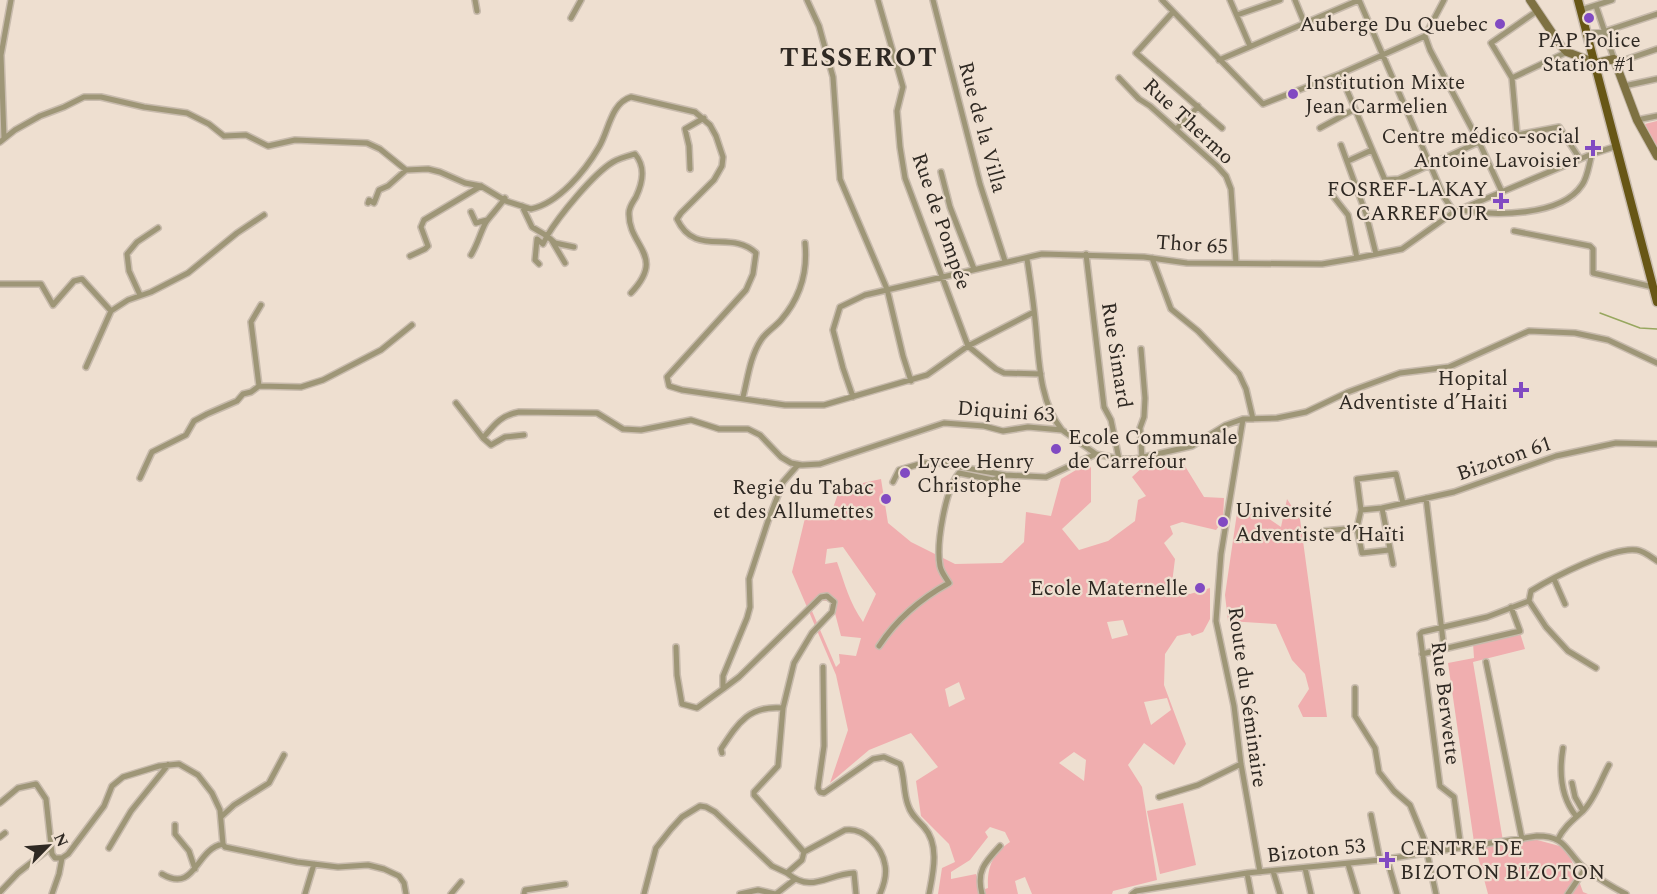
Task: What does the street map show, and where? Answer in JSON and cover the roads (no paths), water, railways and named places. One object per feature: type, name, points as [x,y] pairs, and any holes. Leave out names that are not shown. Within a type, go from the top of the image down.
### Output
[{"type":"main road","points":[[1578,0],[1657,302]]},
{"type":"street","points":[[2,140],[1,55],[11,0]]},
{"type":"street","points":[[475,0],[477,11]]},
{"type":"street","points":[[571,18],[581,0]]},
{"type":"street","points":[[807,0],[819,26],[833,76],[840,178],[887,290],[903,356],[912,381]]},
{"type":"street","name":"Rue de Pompée","points":[[878,0],[903,87],[897,111],[905,178],[968,346]]},
{"type":"street","name":"Rue de la Villa","points":[[933,0],[980,184],[1005,261]]},
{"type":"street","points":[[1162,0],[1264,104],[1340,74],[1425,36],[1444,0]]},
{"type":"street","points":[[1230,0],[1250,46]]},
{"type":"street","points":[[1237,15],[1280,0]]},
{"type":"street","points":[[1295,0],[1304,22]]},
{"type":"street","points":[[1219,60],[1359,0],[1444,197],[1457,211],[1509,212],[1556,205],[1582,185],[1592,154]]},
{"type":"street","points":[[1530,0],[1561,46],[1568,52],[1596,63],[1615,61],[1657,49]]},
{"type":"street","points":[[1581,10],[1612,0]]},
{"type":"street","points":[[1596,6],[1637,120],[1657,156]]},
{"type":"street","points":[[1517,134],[1512,78],[1491,43],[1537,11]]},
{"type":"street","points":[[1173,12],[1136,53],[1222,128]]},
{"type":"street","points":[[1588,34],[1606,31],[1657,14]]},
{"type":"street","points":[[1425,36],[1502,192]]},
{"type":"street","points":[[1512,78],[1568,52]]},
{"type":"street","points":[[1340,74],[1386,180],[1399,179],[1479,142],[1559,127],[1580,159]]},
{"type":"street","name":"Rue Thermo","points":[[1119,78],[1139,99],[1176,129],[1226,176],[1231,189],[1236,263]]},
{"type":"street","points":[[1624,86],[1657,79]]},
{"type":"street","points":[[2,140],[29,121],[84,97],[101,98],[187,113],[224,136],[246,135],[268,146],[295,140],[367,143],[380,149],[406,170]]},
{"type":"street","points":[[368,203],[369,200],[374,203],[379,190],[388,186],[406,170],[429,169],[465,183],[481,186],[505,198],[506,201],[531,209],[538,208],[556,199],[566,189],[599,147],[618,106],[624,99],[631,97],[685,109],[704,118],[716,136],[723,157],[723,166],[714,180],[677,219],[682,230],[692,237],[702,241],[741,243],[749,246],[756,254],[755,266],[746,290],[667,377],[669,386],[682,390],[743,397],[785,405],[824,405],[927,375],[968,346],[1035,312]]},
{"type":"street","points":[[1176,129],[1198,106]]},
{"type":"street","points":[[1320,128],[1355,109]]},
{"type":"street","points":[[1637,120],[1657,116]]},
{"type":"street","points":[[690,169],[689,146],[685,129],[704,118]]},
{"type":"street","points":[[1341,145],[1366,214],[1376,254]]},
{"type":"street","name":"Thor 65","points":[[853,398],[833,330],[840,307],[865,295],[1042,254],[1152,258],[1188,263],[1322,264],[1357,258],[1402,249],[1457,211],[1592,154],[1617,146]]},
{"type":"street","points":[[1348,161],[1372,150]]},
{"type":"street","points":[[537,239],[543,244],[550,238],[576,199],[598,174],[613,162],[635,154],[642,162],[643,175],[637,194],[628,210],[630,222],[646,254],[646,268],[641,283],[632,293]]},
{"type":"street","points":[[941,172],[947,199],[974,269]]},
{"type":"street","points":[[410,256],[428,246],[421,227],[424,220],[481,186]]},
{"type":"street","points":[[1333,196],[1348,215],[1357,258]]},
{"type":"street","points":[[471,212],[476,223],[487,220],[495,214],[505,198]]},
{"type":"street","points":[[522,206],[536,230],[574,248]]},
{"type":"street","points":[[87,367],[111,311],[188,273],[237,233],[264,215]]},
{"type":"street","points":[[471,255],[487,220]]},
{"type":"street","points":[[140,295],[129,270],[128,255],[137,242],[158,228]]},
{"type":"street","points":[[536,230],[535,260],[539,264]]},
{"type":"street","points":[[1514,231],[1590,246],[1593,249],[1593,273],[1653,287]]},
{"type":"street","points":[[550,238],[565,263]]},
{"type":"street","points":[[743,397],[752,358],[762,337],[780,321],[799,295],[806,259],[805,243]]},
{"type":"street","name":"Rue Simard","points":[[1086,254],[1104,407],[1111,420],[1119,459]]},
{"type":"street","points":[[1152,258],[1171,309],[1198,331],[1239,374],[1246,389],[1253,419]]},
{"type":"street","points":[[1027,259],[1041,374],[1049,408],[1054,420],[1062,430]]},
{"type":"street","points":[[0,285],[40,284],[53,305],[74,281],[82,279],[111,311]]},
{"type":"street","points":[[259,386],[250,322],[261,305]]},
{"type":"street","points":[[140,478],[152,452],[186,435],[194,422],[237,401],[243,394],[259,386],[301,387],[323,380],[381,350],[412,325]]},
{"type":"street","name":"Diquini 63","points":[[802,465],[820,464],[944,423],[1003,430],[1028,428],[1062,430],[1096,454],[1119,459],[1142,458],[1192,446],[1226,425],[1243,419],[1277,418],[1306,412],[1348,392],[1401,373],[1449,367],[1528,331],[1575,333],[1608,340],[1657,363]]},
{"type":"street","points":[[968,346],[1004,373],[1041,374]]},
{"type":"street","points":[[1141,350],[1145,398],[1144,417],[1140,428],[1142,458]]},
{"type":"street","points":[[456,403],[483,438],[493,445],[505,437],[524,435]]},
{"type":"street","points":[[483,438],[501,418],[519,412],[601,414],[623,429],[641,430],[692,420],[719,429],[748,429],[760,435],[781,457],[802,465]]},
{"type":"street","name":"Route du Séminaire","points":[[1243,419],[1221,554],[1216,621],[1234,706],[1241,764],[1260,872]]},
{"type":"street","name":"Bizoton 61","points":[[1361,510],[1382,508],[1454,492],[1556,456],[1616,443],[1657,444]]},
{"type":"street","points":[[893,482],[899,470],[923,463],[939,463],[1005,476],[1046,477],[1096,454]]},
{"type":"street","points":[[723,689],[723,675],[750,608],[749,579],[768,521],[783,482],[796,466],[802,465]]},
{"type":"street","points":[[879,646],[892,627],[930,594],[949,583],[940,568],[938,544],[952,482],[959,473],[993,480],[1005,476]]},
{"type":"street","points":[[1389,550],[1362,553],[1357,528],[1361,510],[1357,480],[1396,474],[1403,503]]},
{"type":"street","points":[[1426,498],[1444,649]]},
{"type":"street","points":[[1382,508],[1393,564]]},
{"type":"street","points":[[1323,531],[1357,528]]},
{"type":"street","points":[[1596,668],[1568,651],[1546,627],[1529,601],[1531,591],[1602,556],[1633,549],[1640,550],[1657,561]]},
{"type":"street","points":[[1554,579],[1565,604]]},
{"type":"street","points":[[676,647],[677,675],[682,704],[697,708],[739,677],[821,597],[827,596],[834,602],[832,612],[812,633],[796,657],[783,708],[778,766],[754,790],[754,793],[804,852]]},
{"type":"street","name":"Rue Berwette","points":[[1461,848],[1454,797],[1440,786],[1420,632],[1487,617],[1529,601]]},
{"type":"street","points":[[1422,654],[1520,631],[1511,607]]},
{"type":"street","points":[[1486,662],[1522,839]]},
{"type":"street","points":[[823,667],[824,746],[818,788],[824,793],[873,759],[884,757],[900,764],[904,774],[907,803],[915,819],[924,827],[931,839],[934,867],[929,894]]},
{"type":"street","points":[[1355,688],[1353,707],[1355,716],[1375,748],[1379,772],[1394,791],[1410,805],[1424,839],[1436,894]]},
{"type":"street","points":[[722,753],[721,749],[731,734],[750,714],[763,708],[783,708]]},
{"type":"street","points":[[1563,747],[1561,762],[1563,792],[1576,816]]},
{"type":"street","points":[[221,817],[269,783],[284,755]]},
{"type":"street","points":[[0,803],[18,788],[36,784],[46,799],[50,848],[55,858],[62,858],[68,854],[104,806],[112,786],[123,777],[159,766],[179,764],[198,775],[212,793],[220,810],[223,844],[228,848],[314,864],[338,867],[368,866],[384,869],[399,876],[404,883],[406,894]]},
{"type":"street","points":[[1159,797],[1198,784],[1241,764]]},
{"type":"street","points":[[109,848],[131,811],[168,765]]},
{"type":"street","points":[[1609,765],[1583,811],[1562,831],[1558,839],[1566,844],[1586,869],[1626,894]]},
{"type":"street","points":[[1572,783],[1575,797],[1583,811]]},
{"type":"street","points":[[644,894],[656,848],[682,817],[700,806],[715,812],[772,866],[787,873],[794,880],[807,884],[854,873],[856,894]]},
{"type":"street","points":[[1371,815],[1380,860]]},
{"type":"street","points":[[175,825],[175,834],[189,851],[195,869]]},
{"type":"street","points":[[787,873],[802,860],[804,852],[845,830],[852,829],[862,832],[883,858],[885,877],[880,894]]},
{"type":"street","name":"Bizoton 53","points":[[1132,894],[1136,891],[1247,873],[1348,864],[1545,836],[1558,839]]},
{"type":"street","points":[[162,874],[177,882],[189,876],[212,847],[223,844]]},
{"type":"street","points":[[982,894],[979,882],[983,864],[1000,846]]},
{"type":"street","points":[[0,892],[18,873],[50,848]]},
{"type":"street","points":[[52,894],[62,858]]},
{"type":"street","points":[[1388,859],[1397,894]]},
{"type":"street","points":[[305,894],[314,864]]},
{"type":"street","points":[[1348,864],[1357,894]]},
{"type":"street","points":[[1305,868],[1311,894]]},
{"type":"street","points":[[1568,894],[1586,869]]},
{"type":"street","points":[[1273,871],[1280,894]]},
{"type":"street","points":[[1247,873],[1251,894]]},
{"type":"street","points":[[740,894],[758,890],[775,894],[794,880]]},
{"type":"street","points":[[451,894],[460,882]]},
{"type":"street","points":[[524,894],[525,890],[565,885]]},
{"type":"waterway","points":[[1600,313],[1640,328],[1657,329]]},
{"type":"place","name":"PAP Police Station #1","points":[[1589,18]]},
{"type":"place","name":"Auberge Du Quebec","points":[[1500,24]]},
{"type":"place","name":"Institution Mixte Jean Carmelien","points":[[1293,94]]},
{"type":"place","name":"Centre médico-social Antoine Lavoisier","points":[[1593,148]]},
{"type":"place","name":"FOSREF-LAKAY CARREFOUR","points":[[1501,201]]},
{"type":"place","name":"Hopital Adventiste d’Haiti","points":[[1521,390]]},
{"type":"place","name":"Ecole Communale de Carrefour","points":[[1056,449]]},
{"type":"place","name":"Lycee Henry Christophe","points":[[905,473]]},
{"type":"place","name":"Regie du Tabac et des Allumettes","points":[[886,499]]},
{"type":"place","name":"Université Adventiste d’Haïti","points":[[1223,522]]},
{"type":"place","name":"Ecole Maternelle","points":[[1200,588]]},
{"type":"place","name":"CENTRE DE BIZOTON BIZOTON","points":[[1387,860]]},
{"type":"district","name":"TESSEROT","points":[[859,57]]}]
